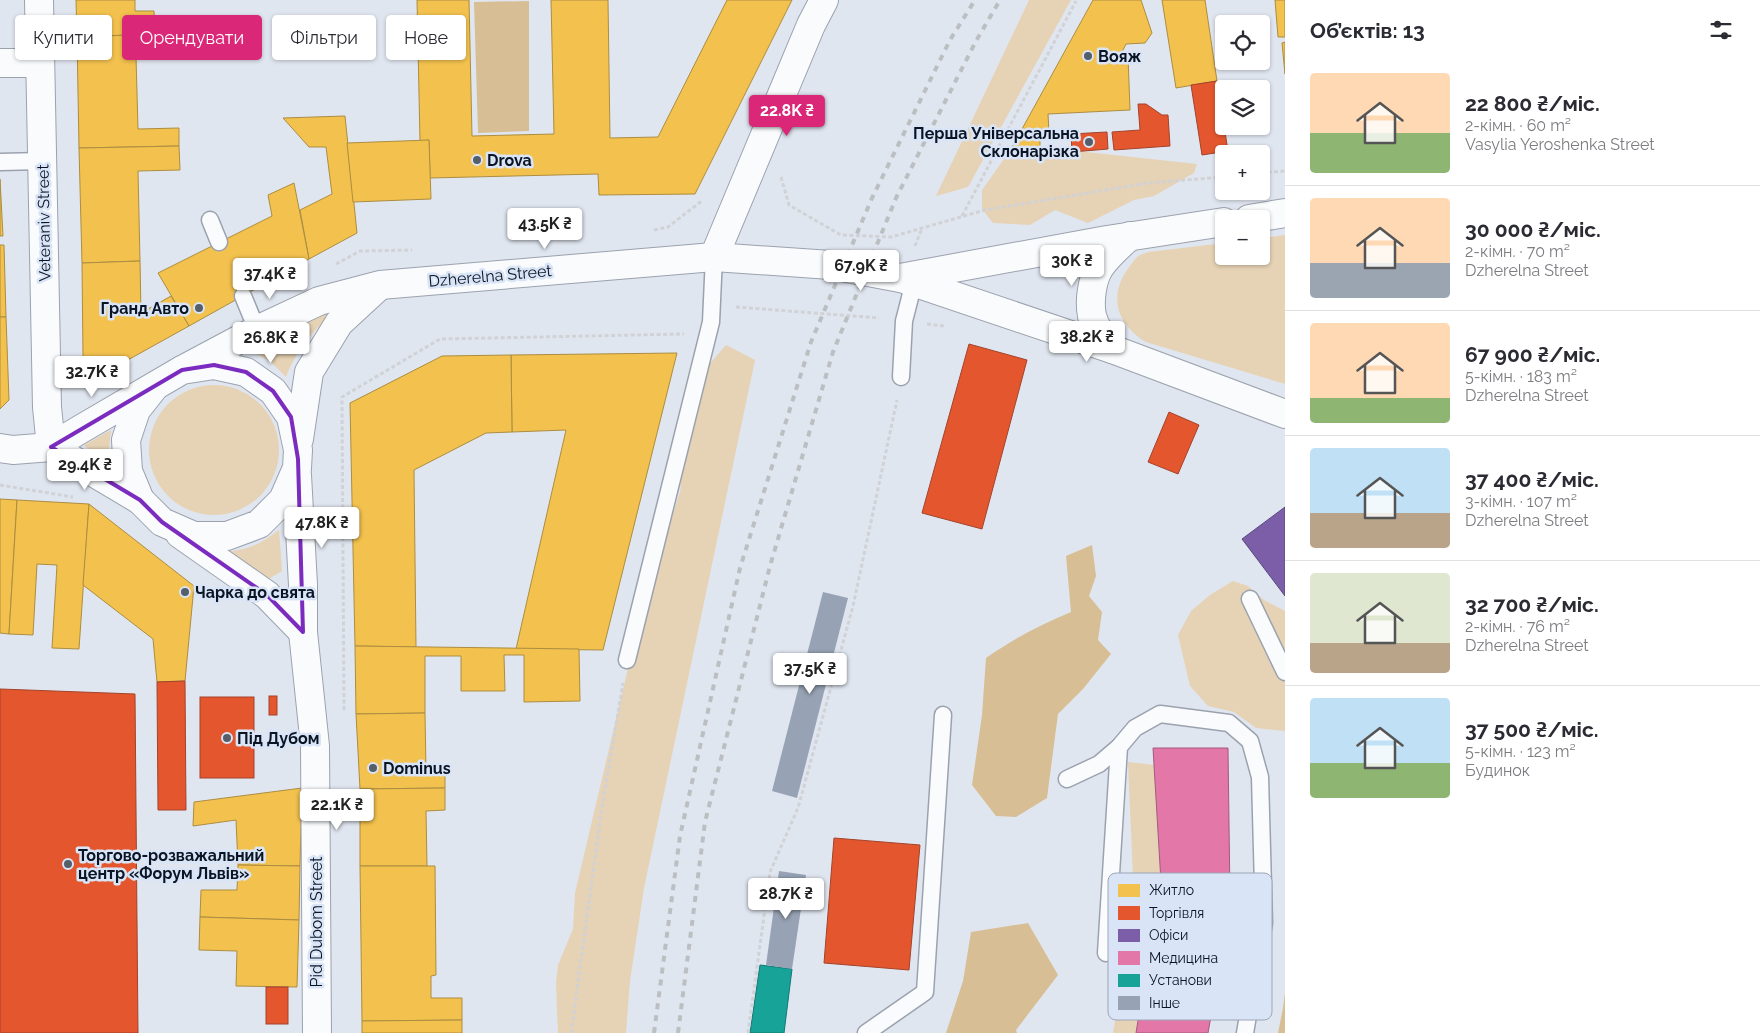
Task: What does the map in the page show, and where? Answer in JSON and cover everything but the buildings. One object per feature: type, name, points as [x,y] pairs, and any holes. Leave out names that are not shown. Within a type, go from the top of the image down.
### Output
[{"type":"street","name":"Veteraniv Street","points":[[38,0],[47,407],[51,447]]},
{"type":"street","points":[[714,257],[811,24],[824,0]]},
{"type":"street","points":[[0,63],[40,63]]},
{"type":"street","points":[[1270,216],[1285,214]]},
{"type":"street","name":"Dzherelna Street","points":[[182,370],[257,330],[319,301],[380,285],[714,257],[831,265],[907,280],[1130,236],[1215,223]]},
{"type":"street","points":[[1112,349],[1102,338],[1092,316],[1093,284],[1099,269],[1111,252],[1130,236]]},
{"type":"street","points":[[907,280],[1112,349],[1285,414]]},
{"type":"street","points":[[162,522],[194,536],[227,536],[259,524],[283,500],[297,459],[309,372],[339,323],[380,285]]},
{"type":"street","points":[[0,448],[13,450],[51,447],[182,370],[214,365],[246,372],[273,391],[291,418],[297,459]]},
{"type":"street","points":[[140,500],[128,471],[126,440],[136,410],[155,386]]},
{"type":"street","points":[[51,447],[140,500],[162,522],[267,595],[303,632]]},
{"type":"street","name":"Pid Dubom Street","points":[[297,459],[303,585],[303,632],[315,746],[317,1033]]},
{"type":"lane","points":[[0,162],[42,161]]},
{"type":"lane","points":[[210,220],[219,242]]},
{"type":"lane","points":[[628,660],[711,322],[714,257]]},
{"type":"lane","points":[[901,377],[907,280]]},
{"type":"lane","points":[[243,296],[257,330]]},
{"type":"lane","points":[[1250,599],[1285,672]]},
{"type":"lane","points":[[1067,779],[1099,764],[1119,747],[1135,728],[1160,714],[1229,723],[1250,741],[1260,777],[1263,873]]},
{"type":"lane","points":[[866,1033],[926,992],[943,716]]},
{"type":"lane","points":[[1111,873],[1119,747]]},
{"type":"lane","points":[[1106,953],[1108,921]]},
{"type":"lane","points":[[1245,1033],[1247,1020]]},
{"type":"path","points":[[962,216],[1076,1]]},
{"type":"path","points":[[781,168],[781,178],[789,205],[841,235],[891,237],[985,210],[1148,183],[1215,178]]},
{"type":"path","points":[[1270,172],[1285,171]]},
{"type":"path","points":[[649,230],[668,227],[704,200]]},
{"type":"path","points":[[330,267],[360,251],[418,250]]},
{"type":"path","points":[[342,397],[440,339],[692,334],[737,307],[904,321],[948,327]]},
{"type":"path","points":[[748,1033],[770,872],[798,808],[853,606],[901,377]]},
{"type":"path","points":[[571,1033],[602,806],[628,660]]},
{"type":"highlighted area","points":[[214,365],[246,372],[273,391],[291,417],[298,459],[303,632],[267,595],[162,522],[140,500],[51,447],[182,370]]},
{"type":"shaded area","points":[[1029,0],[1071,0],[968,187],[936,196]]},
{"type":"shaded area","points":[[529,1],[529,131],[478,133],[474,2]]},
{"type":"shaded area","points":[[1040,147],[1197,164],[1194,173],[1154,196],[1134,200],[1088,223],[1055,210],[1030,225],[993,223],[982,209],[982,190],[1011,149]]},
{"type":"shaded area","points":[[1285,235],[1285,384],[1146,342],[1129,328],[1123,319],[1117,301],[1118,291],[1121,280],[1127,270],[1140,255],[1153,251],[1215,244],[1215,265],[1270,265],[1270,237]]},
{"type":"shaded area","points":[[331,310],[333,313],[318,327],[300,350],[286,377],[271,362],[253,352]]},
{"type":"shaded area","points":[[726,345],[755,360],[644,888],[630,981],[626,1033],[558,1033],[556,983],[558,965],[573,929],[575,893],[642,609],[680,492],[688,424],[700,375]]},
{"type":"shaded area","points":[[214,385],[227,386],[239,390],[260,404],[274,425],[278,437],[278,463],[274,475],[260,496],[239,510],[227,514],[214,515],[201,514],[189,510],[168,496],[154,475],[150,463],[149,450],[150,437],[154,425],[168,404],[189,390],[201,386]]},
{"type":"shaded area","points":[[111,430],[109,448],[112,472],[84,445]]},
{"type":"shaded area","points":[[279,530],[282,571],[267,580],[227,552],[255,545]]},
{"type":"shaded area","points":[[1092,545],[1096,576],[1089,596],[1102,612],[1098,640],[1111,654],[1083,689],[1058,714],[1047,798],[1016,817],[996,816],[972,785],[982,715],[986,658],[1027,633],[1071,612],[1066,556]]},
{"type":"shaded area","points":[[1233,581],[1248,586],[1264,600],[1285,611],[1285,731],[1256,728],[1234,712],[1208,706],[1190,686],[1178,635],[1191,611],[1210,595]]},
{"type":"shaded area","points":[[1128,762],[1155,765],[1161,873],[1133,873]]},
{"type":"shaded area","points":[[1028,923],[1058,975],[1016,1030],[1017,1033],[946,1033],[963,981],[971,932]]},
{"type":"shaded area","points":[[1285,992],[1285,1033],[1278,1033],[1283,1008]]},
{"type":"shaded area","points":[[1115,1020],[1138,1020],[1136,1033],[1113,1033]]},
{"type":"railway","points":[[654,1033],[680,836],[740,568],[811,342],[872,198],[950,40],[975,0]]},
{"type":"railway","points":[[678,1033],[705,822],[770,566],[833,352],[896,198],[976,41],[1000,0]]},
{"type":"place","name":"Вояж","points":[[1088,56]]},
{"type":"place","name":"Перша Універсальна Склонарізка","points":[[1089,142]]},
{"type":"place","name":"Drova","points":[[477,160]]},
{"type":"place","name":"Гранд Авто","points":[[199,308]]},
{"type":"place","name":"Чарка до свята","points":[[185,592]]},
{"type":"place","name":"Під Дубом","points":[[227,738]]},
{"type":"place","name":"Dominus","points":[[373,768]]},
{"type":"place","name":"Торгово-розважальний центр «Форум Львів»","points":[[68,864]]}]
